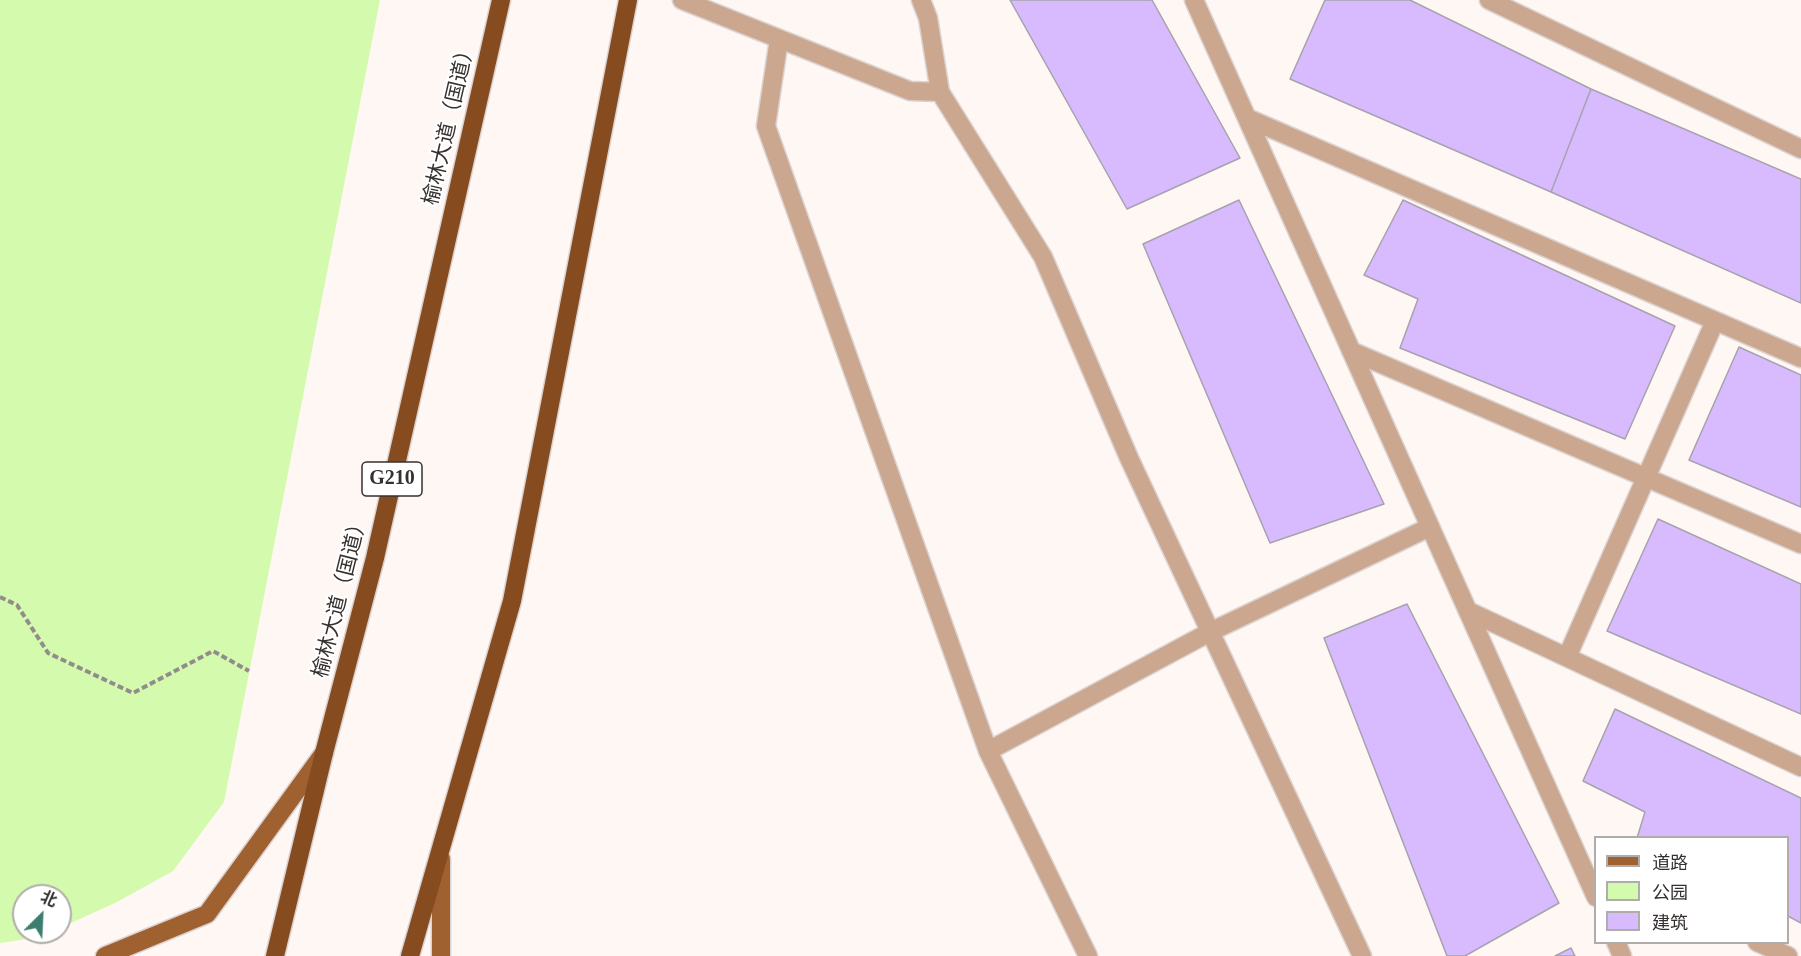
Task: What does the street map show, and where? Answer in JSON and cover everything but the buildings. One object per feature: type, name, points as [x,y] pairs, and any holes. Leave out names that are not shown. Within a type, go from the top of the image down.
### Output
[{"type":"highway","name":"榆林大道（国道）","points":[[276,955],[324,753],[375,558],[501,0]]},
{"type":"highway","points":[[410,956],[512,601],[628,0]]},
{"type":"main road","points":[[105,956],[207,914],[324,753]]},
{"type":"main road","points":[[441,852],[441,956]]},
{"type":"lane","points":[[682,0],[910,91],[940,92]]},
{"type":"lane","points":[[921,0],[928,18],[940,92],[1043,257],[1129,458],[1362,956]]},
{"type":"lane","points":[[1194,0],[1467,611],[1589,869],[1594,889]]},
{"type":"lane","points":[[1489,0],[1801,149]]},
{"type":"lane","points":[[779,39],[766,126],[988,751],[1088,956]]},
{"type":"lane","points":[[1247,118],[1801,358]]},
{"type":"lane","points":[[1567,657],[1715,321]]},
{"type":"lane","points":[[1351,351],[1801,544]]},
{"type":"lane","points":[[988,751],[1210,632],[1430,526]]},
{"type":"lane","points":[[1467,611],[1801,767]]},
{"type":"lane","points":[[1761,944],[1788,956]]},
{"type":"path","points":[[0,597],[16,605],[48,653],[133,693],[213,651],[249,671]]},
{"type":"green space","points":[[0,0],[380,0],[224,802],[173,871],[117,902],[72,923],[72,884],[12,884],[12,941],[0,943]]}]
